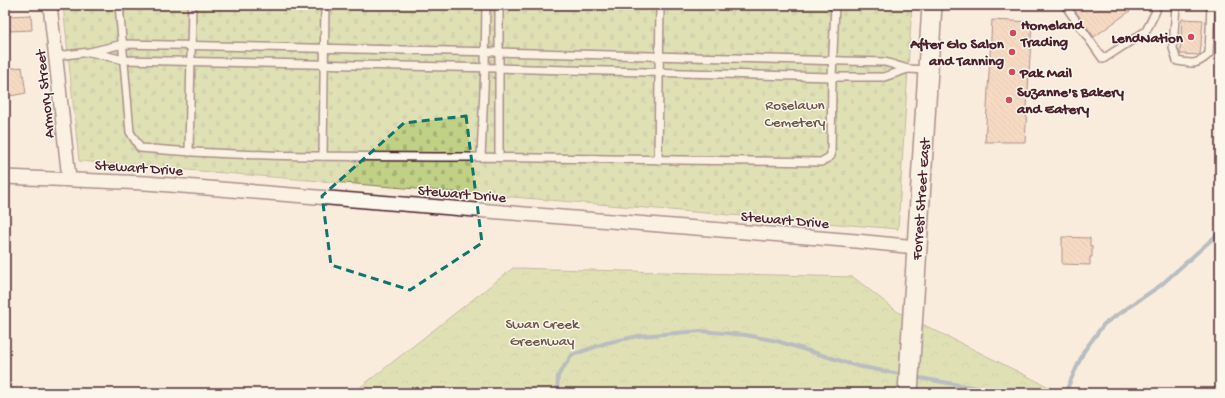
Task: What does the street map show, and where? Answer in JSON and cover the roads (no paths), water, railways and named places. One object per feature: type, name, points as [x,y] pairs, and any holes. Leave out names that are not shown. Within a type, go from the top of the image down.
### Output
[{"type":"street","name":"Armory Street","points":[[50,5],[69,179]]},
{"type":"street","name":"Forrest Street East","points":[[908,393],[932,5]]},
{"type":"street","name":"Stewart Drive","points":[[5,177],[146,183],[856,241],[916,248]]},
{"type":"lane","points":[[119,5],[130,132],[140,148],[189,152],[323,156],[821,162],[831,156],[832,61],[835,5]]},
{"type":"lane","points":[[189,152],[192,5]]},
{"type":"lane","points":[[323,156],[325,5]]},
{"type":"lane","points":[[481,157],[486,5]]},
{"type":"lane","points":[[499,5],[499,157]]},
{"type":"lane","points":[[658,160],[658,56],[660,5]]},
{"type":"lane","points":[[1065,5],[1103,59],[1146,31],[1156,11],[1154,5]]},
{"type":"lane","points":[[1176,5],[1173,48],[1177,61],[1188,63],[1200,62],[1209,54],[1211,5]]},
{"type":"lane","points":[[56,56],[90,52],[123,44],[885,62],[908,69],[927,70]]},
{"type":"lane","points":[[90,52],[124,60],[832,77],[884,77],[908,69]]},
{"type":"waterway","points":[[1065,393],[1084,351],[1104,324],[1161,285],[1220,232]]},
{"type":"waterway","points":[[557,393],[558,376],[572,355],[606,343],[638,336],[701,331],[746,335],[777,341],[857,366],[905,375]]},
{"type":"waterway","points":[[914,377],[1006,393]]},
{"type":"place","name":"Homeland Trading","points":[[1013,33]]},
{"type":"place","name":"LendNation","points":[[1191,37]]},
{"type":"place","name":"After Glo Salon and Tanning","points":[[1012,52]]},
{"type":"place","name":"Pak Mail","points":[[1012,72]]},
{"type":"place","name":"Suzanne's Bakery and Eatery","points":[[1009,100]]},
{"type":"park label","name":"Roselawn Cemetery","points":[[795,112]]},
{"type":"park label","name":"Swan Creek Greenway","points":[[542,332]]}]
